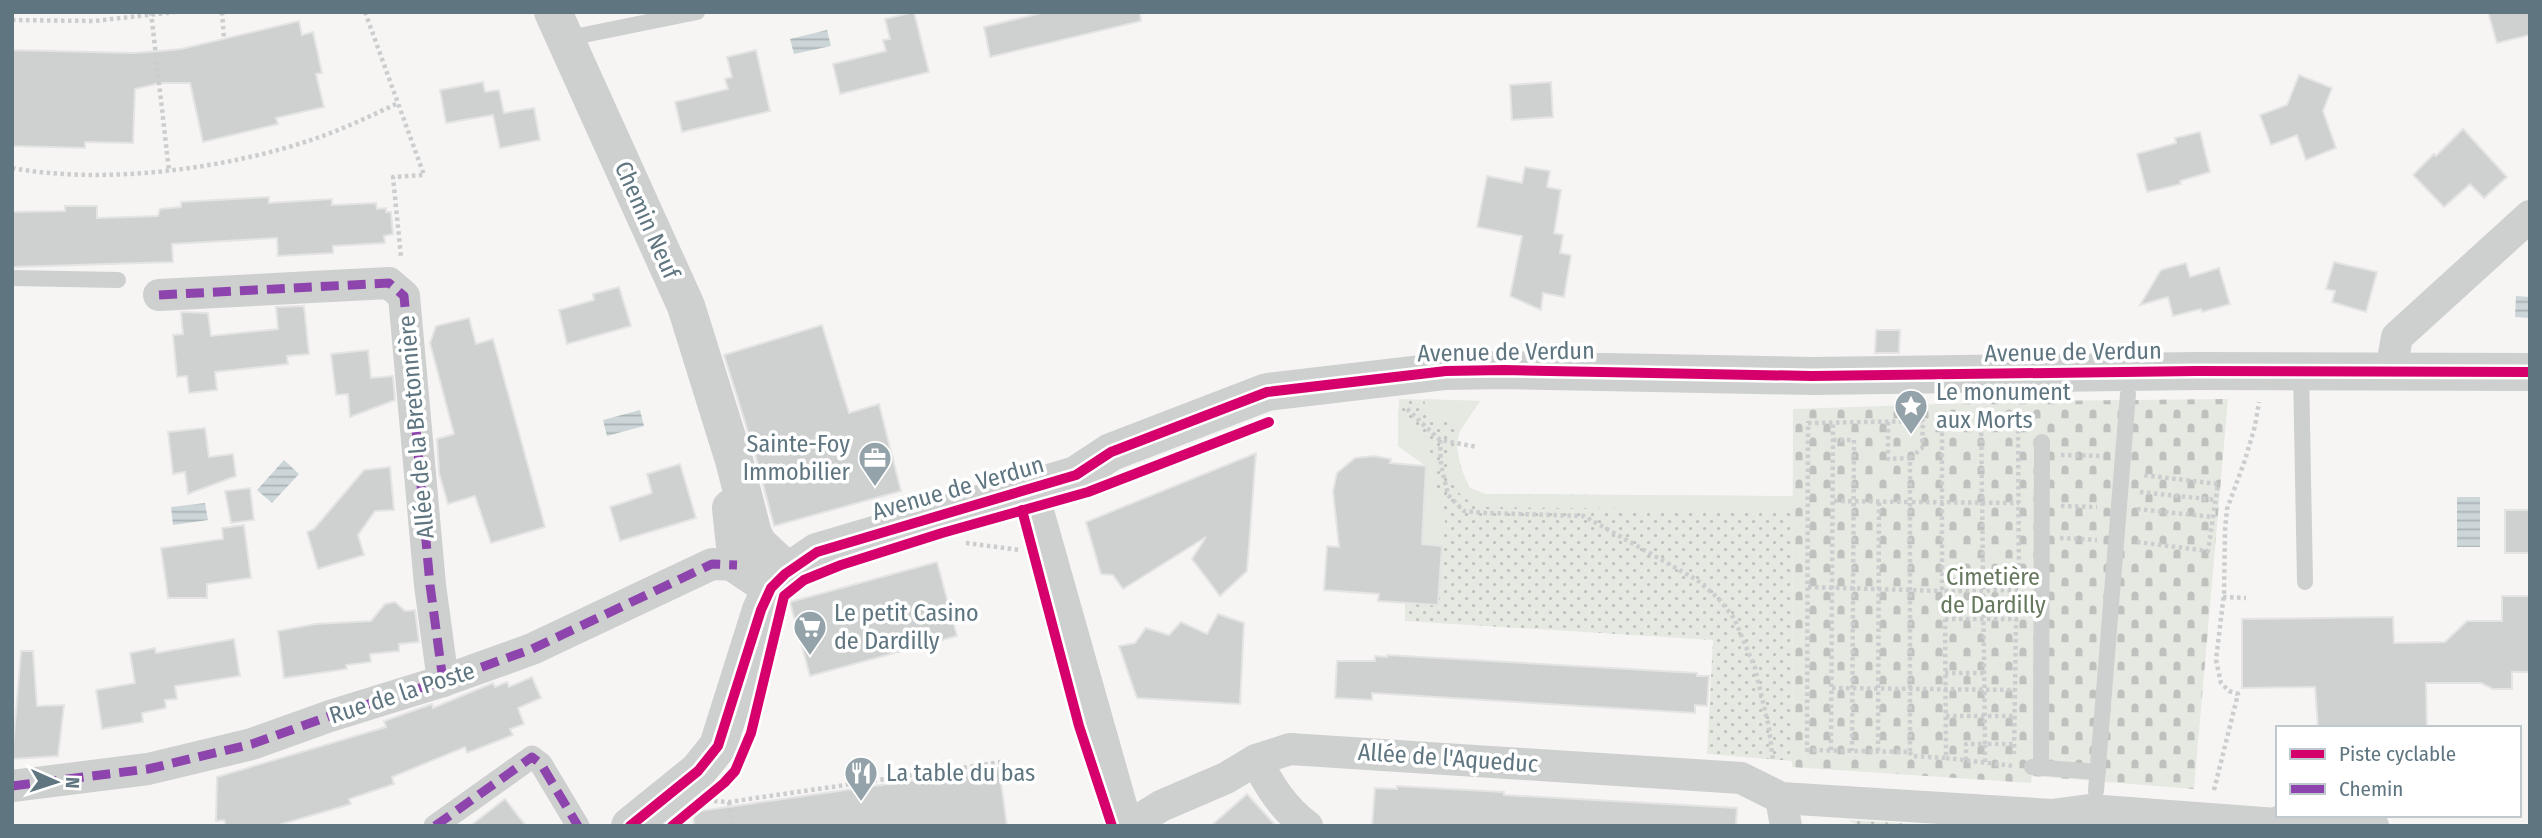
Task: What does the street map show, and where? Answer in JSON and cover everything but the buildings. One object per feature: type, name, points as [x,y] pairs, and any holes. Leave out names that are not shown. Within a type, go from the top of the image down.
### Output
[{"type":"street","name":"Chemin Neuf","points":[[558,25],[686,306],[753,534],[779,580]]},
{"type":"street","points":[[2391,371],[2396,337],[2530,216]]},
{"type":"street","name":"Allée de la Bretonnière","points":[[159,295],[389,283],[404,296],[430,585],[443,681]]},
{"type":"street","name":"Avenue de Verdun","points":[[779,580],[817,552],[1076,475],[1111,452],[1267,392],[1447,371],[1504,370],[1812,376],[2301,370],[2530,372]]},
{"type":"street","name":"Chemin Neuf","points":[[717,406],[737,565]]},
{"type":"street","points":[[1032,490],[1128,826]]},
{"type":"street","name":"Rue de la Poste","points":[[12,786],[148,769],[228,751],[532,649],[712,564],[737,565]]},
{"type":"street","points":[[630,826],[698,771],[718,746],[761,610],[779,580],[737,565]]},
{"type":"street","name":"Allée de l'Aqueduc","points":[[1128,826],[1161,806],[1226,778],[1256,760],[1290,749],[1741,778],[1784,812]]},
{"type":"street","points":[[435,826],[532,757],[541,764],[578,826]]},
{"type":"street","points":[[1256,760],[1274,794],[1290,813],[1307,826]]},
{"type":"street","points":[[1784,812],[2052,815],[2089,810],[2303,826]]},
{"type":"street","points":[[2248,821],[2373,826]]},
{"type":"lane","name":"Chemin Neuf","points":[[558,25],[697,12]]},
{"type":"lane","points":[[12,278],[118,280]]},
{"type":"lane","points":[[2301,370],[2305,582]]},
{"type":"lane","points":[[2096,791],[2128,394]]},
{"type":"lane","points":[[2042,448],[2037,767],[2098,772]]},
{"type":"path","points":[[12,20],[94,21],[175,12]]},
{"type":"path","points":[[222,12],[224,39]]},
{"type":"path","points":[[365,12],[424,175],[393,177],[404,296]]},
{"type":"path","points":[[151,14],[169,171]]},
{"type":"path","points":[[12,168],[68,174],[169,171],[222,162],[312,139],[350,126],[398,103]]},
{"type":"path","points":[[2213,800],[2238,694],[2229,691],[2221,682],[2216,660],[2223,597],[2227,509],[2255,426],[2261,390]]},
{"type":"path","points":[[1403,405],[1440,440],[1477,447]]},
{"type":"path","points":[[1808,587],[1942,591],[2019,590],[2018,415],[1942,414],[1942,591]]},
{"type":"path","points":[[1981,414],[1985,762]]},
{"type":"path","points":[[1888,422],[1888,458],[1910,458],[1922,448],[1923,421],[1808,423],[1807,750],[1910,752]]},
{"type":"path","points":[[1831,750],[1833,423]]},
{"type":"path","points":[[1440,440],[1441,465],[1448,495],[1464,511],[1584,516],[1697,580],[1718,598],[1734,618],[1755,668],[1769,728],[1773,766]]},
{"type":"path","points":[[1833,440],[1854,440],[1852,751]]},
{"type":"path","points":[[2042,448],[2218,484],[2208,551],[2116,541],[2042,537]]},
{"type":"path","points":[[1910,458],[1911,756],[2014,766],[2016,619],[1945,619]]},
{"type":"path","points":[[2120,490],[2216,500]]},
{"type":"path","points":[[1834,501],[2019,503]]},
{"type":"path","points":[[1878,751],[1879,502]]},
{"type":"path","points":[[2042,506],[2119,508],[2213,517]]},
{"type":"path","points":[[956,542],[1027,551]]},
{"type":"path","points":[[2223,597],[2246,598]]},
{"type":"path","points":[[1945,609],[1946,758]]},
{"type":"path","points":[[1945,673],[1984,673]]},
{"type":"path","points":[[1832,688],[2015,690]]},
{"type":"path","points":[[1946,716],[2014,716]]},
{"type":"path","points":[[1966,760],[1966,744],[2014,744]]},
{"type":"path","points":[[708,801],[729,803],[1002,762]]},
{"type":"path","points":[[708,801],[719,788]]},
{"type":"path","points":[[729,803],[733,826]]},
{"type":"green space","points":[[1399,399],[1480,401],[1460,430],[1457,448],[1470,488],[1485,494],[1793,496],[1792,761],[1707,754],[1713,640],[1405,621],[1405,603],[1442,546],[1426,466],[1398,446]]},
{"type":"green space","points":[[1424,399],[1480,401],[1458,434],[1458,425],[1449,419],[1428,418]]},
{"type":"green space","name":"Cimetière de Dardilly","points":[[2228,399],[2194,789],[2032,776],[2031,783],[1792,767],[1793,409],[2033,401]]},
{"type":"green space","points":[[1398,409],[1419,431],[1430,459],[1436,463],[1435,486],[1445,523],[1442,546],[1422,544],[1426,466],[1398,446]]},
{"type":"green space","points":[[1454,449],[1458,452],[1461,470],[1470,488],[1485,494],[1793,496],[1793,511],[1483,507],[1464,498],[1455,486],[1449,466]]},
{"type":"green space","points":[[1848,820],[1946,826],[1860,826]]},
{"type":"shaded area","points":[[827,30],[831,46],[794,54],[790,39]]},
{"type":"shaded area","points":[[2516,296],[2530,297],[2530,318],[2515,317]]},
{"type":"shaded area","points":[[640,410],[644,426],[607,436],[603,420]]},
{"type":"shaded area","points":[[284,460],[299,474],[272,503],[257,490]]},
{"type":"shaded area","points":[[2457,497],[2480,497],[2480,547],[2457,547]]},
{"type":"shaded area","points":[[205,503],[208,520],[173,525],[171,507]]},
{"type":"marked path","points":[[159,295],[389,283],[404,296],[430,585],[443,681]]},
{"type":"marked path","points":[[12,786],[148,769],[252,744],[532,649],[712,564],[737,565]]},
{"type":"marked path","points":[[435,826],[532,757],[541,764],[578,826]]},
{"type":"cycle path","points":[[630,826],[698,771],[718,746],[761,610],[771,588],[785,574],[817,552],[1076,475],[1111,452],[1267,392],[1446,371],[1504,370],[1812,376],[2196,371],[2530,372]]},
{"type":"cycle path","points":[[672,826],[735,771],[751,733],[784,596],[804,580],[841,565],[942,533],[1088,492],[1269,422]]},
{"type":"cycle path","points":[[1022,510],[1079,726],[1112,826]]},
{"type":"place","name":"Le monument aux Morts","points":[[1911,436]]},
{"type":"place","name":"Sainte-Foy Immobilier","points":[[875,488]]},
{"type":"place","name":"Le petit Casino de Dardilly","points":[[810,657]]},
{"type":"place","name":"La table du bas","points":[[861,803]]}]
